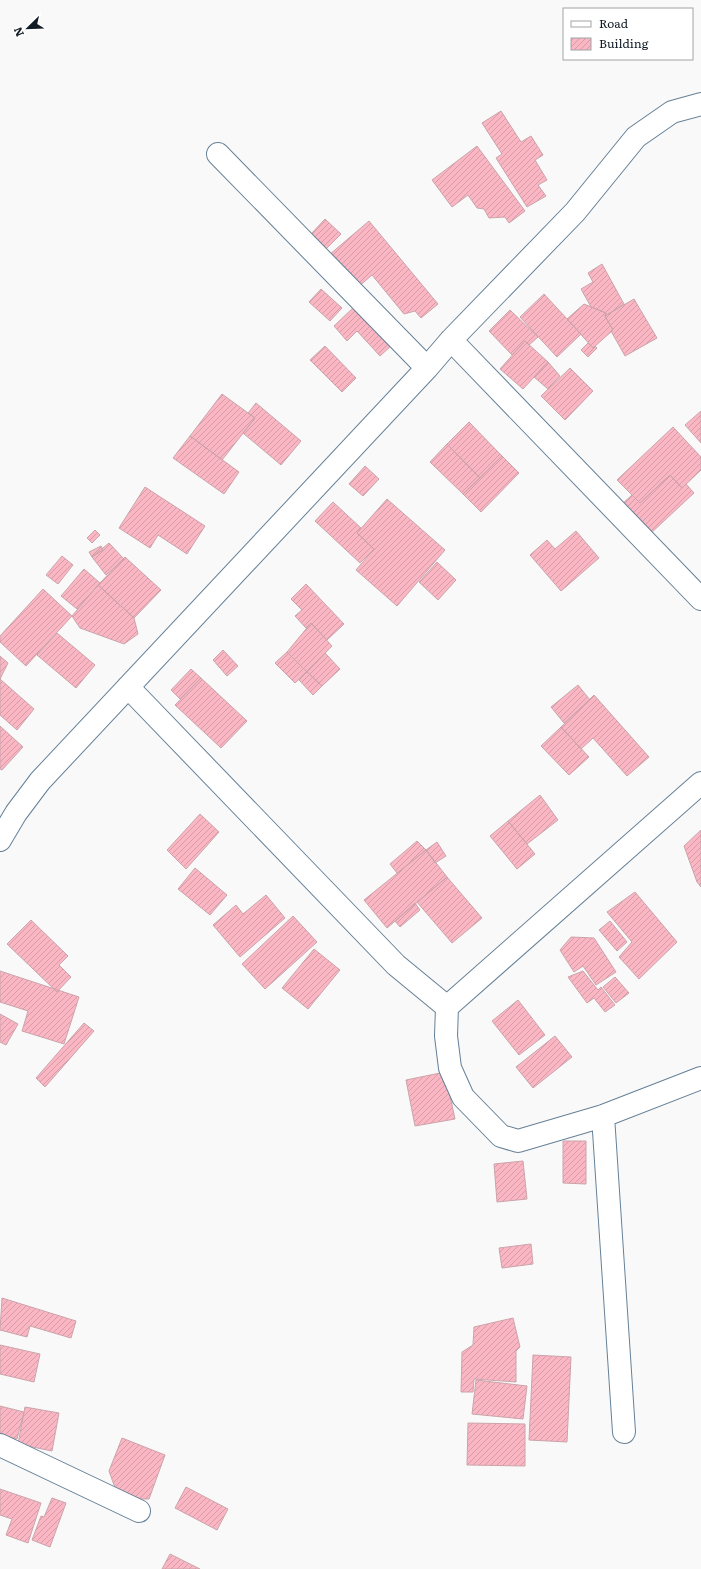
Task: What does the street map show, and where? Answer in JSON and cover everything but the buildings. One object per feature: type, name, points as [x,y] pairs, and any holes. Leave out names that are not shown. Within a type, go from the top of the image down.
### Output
[{"type":"street","points":[[0,840],[16,813],[40,781],[427,368],[451,340],[575,212],[636,137],[672,112],[701,104]]},
{"type":"street","points":[[218,154],[427,368]]},
{"type":"street","points":[[451,340],[701,599]]},
{"type":"street","points":[[128,687],[396,966],[447,1007]]},
{"type":"street","points":[[701,783],[447,1007],[446,1036],[450,1068],[463,1097],[502,1136],[518,1141],[603,1116],[701,1078]]},
{"type":"street","points":[[603,1116],[624,1432]]},
{"type":"street","points":[[0,1445],[139,1511]]}]
